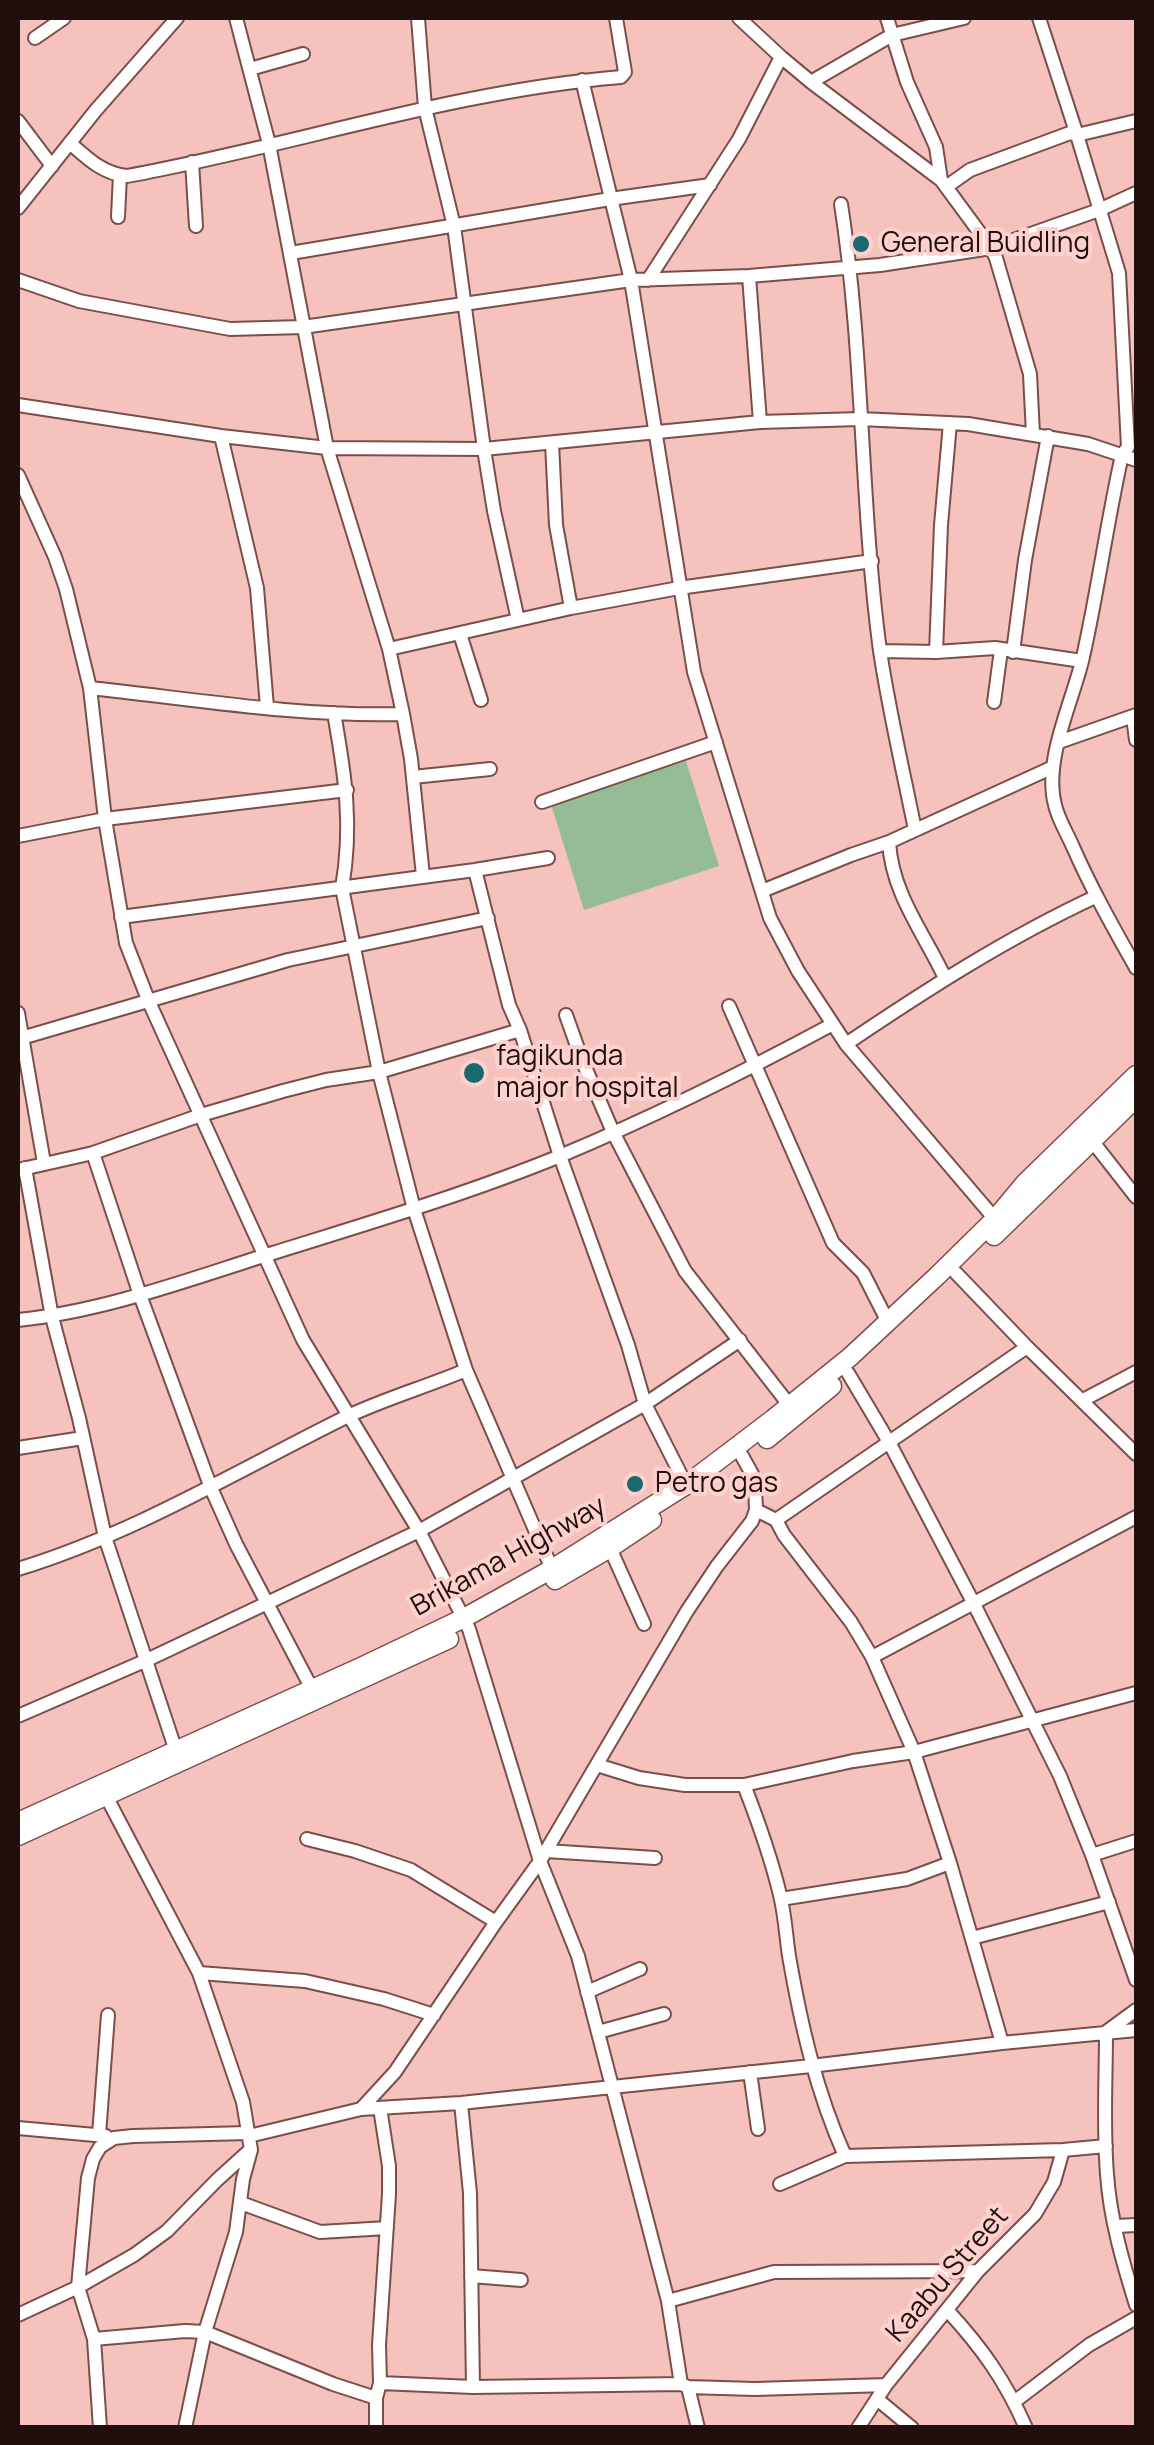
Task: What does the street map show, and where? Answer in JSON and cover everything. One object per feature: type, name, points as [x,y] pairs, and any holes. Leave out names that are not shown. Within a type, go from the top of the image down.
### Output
[{"type":"highway","name":"Brikama Highway","points":[[18,1822],[466,1624],[802,1412],[956,1272],[1136,1075]]},
{"type":"highway","name":"Brikama Highway","points":[[18,1836],[466,1624],[610,1548],[740,1452],[850,1357],[995,1219],[1093,1142],[1136,1098]]},
{"type":"street","points":[[34,38],[64,18]]},
{"type":"street","points":[[18,208],[177,18]]},
{"type":"street","points":[[236,18],[269,144],[327,448],[389,649],[413,778],[423,876]]},
{"type":"street","points":[[418,18],[425,108],[454,226],[484,449],[518,620]]},
{"type":"street","points":[[70,143],[99,167],[120,175],[425,108],[528,88],[621,77],[625,72],[616,18]]},
{"type":"street","points":[[739,18],[811,82],[944,183],[996,258],[1030,374],[1040,435],[1025,560],[994,702]]},
{"type":"street","points":[[887,18],[907,82],[936,147],[944,183]]},
{"type":"street","points":[[811,82],[892,35],[964,18]]},
{"type":"street","points":[[1039,18],[1119,274],[1131,451],[1107,524],[1082,661],[1052,768],[1054,805],[1094,896],[1136,968]]},
{"type":"street","points":[[250,69],[303,54]]},
{"type":"street","points":[[648,280],[739,139],[780,57]]},
{"type":"street","points":[[582,80],[631,280],[694,672],[770,918],[798,971],[846,1044],[995,1219]]},
{"type":"street","points":[[944,183],[1070,132],[1078,135],[1136,120]]},
{"type":"street","points":[[18,121],[52,166]]},
{"type":"street","points":[[192,162],[196,226]]},
{"type":"street","points":[[118,217],[120,175]]},
{"type":"street","points":[[292,253],[710,184]]},
{"type":"street","points":[[18,280],[79,302],[230,329],[303,327],[631,280],[749,276],[880,264],[991,248],[1136,193]]},
{"type":"street","points":[[841,204],[851,266],[880,651],[915,830]]},
{"type":"street","points":[[749,276],[760,422]]},
{"type":"street","points":[[18,405],[327,448],[484,449],[760,422],[860,419],[950,423],[1131,451]]},
{"type":"street","points":[[936,652],[936,601],[950,423]]},
{"type":"street","points":[[222,436],[257,588],[267,707]]},
{"type":"street","points":[[552,443],[556,524],[571,608]]},
{"type":"street","points":[[18,475],[66,589],[90,688],[105,819],[126,942],[303,1340],[419,1531],[466,1624],[578,1956],[698,2428]]},
{"type":"street","points":[[389,649],[679,588],[872,562]]},
{"type":"street","points":[[460,634],[481,700]]},
{"type":"street","points":[[880,651],[975,648],[1082,661]]},
{"type":"street","points":[[90,688],[334,713],[403,714]]},
{"type":"street","points":[[334,713],[347,790],[347,859],[342,888],[379,1072],[414,1208],[466,1370],[552,1568]]},
{"type":"street","points":[[1059,742],[1135,716],[1136,740]]},
{"type":"street","points":[[542,802],[716,742]]},
{"type":"street","points":[[762,891],[889,842],[1052,768]]},
{"type":"street","points":[[413,778],[490,769]]},
{"type":"street","points":[[18,836],[105,819],[347,790]]},
{"type":"street","points":[[889,842],[890,862],[912,919],[945,978]]},
{"type":"street","points":[[120,917],[548,858]]},
{"type":"street","points":[[475,870],[510,1004],[645,1404],[686,1484]]},
{"type":"street","points":[[846,1044],[945,978],[1040,922],[1094,896]]},
{"type":"street","points":[[20,1039],[288,960],[488,918]]},
{"type":"street","points":[[729,1006],[833,1243],[863,1273],[888,1322]]},
{"type":"street","points":[[18,1014],[44,1163]]},
{"type":"street","points":[[566,1015],[613,1132],[685,1271],[790,1406]]},
{"type":"street","points":[[18,1320],[140,1295],[414,1208],[560,1156],[757,1065],[833,1024]]},
{"type":"street","points":[[176,1751],[104,1536],[21,1169],[93,1152],[201,1115],[326,1080],[379,1072],[520,1030]]},
{"type":"street","points":[[1093,1142],[1136,1197]]},
{"type":"street","points":[[93,1152],[140,1295],[211,1488],[312,1689]]},
{"type":"street","points":[[956,1272],[1136,1454]]},
{"type":"street","points":[[18,1716],[147,1660],[419,1531],[645,1404],[740,1340]]},
{"type":"street","points":[[776,1520],[1027,1347]]},
{"type":"street","points":[[18,1569],[211,1488],[349,1416],[466,1370]]},
{"type":"street","points":[[1083,1400],[1136,1372]]},
{"type":"street","points":[[848,1373],[889,1442],[1060,1776],[1136,1980]]},
{"type":"street","points":[[18,1448],[83,1438]]},
{"type":"street","points":[[361,2109],[396,2072],[543,1856],[686,1611],[745,1532],[756,1510],[755,1487],[740,1452]]},
{"type":"street","points":[[756,1510],[776,1520],[872,1657],[914,1752],[1002,2043]]},
{"type":"street","points":[[872,1657],[1136,1517]]},
{"type":"street","points":[[610,1548],[644,1624]]},
{"type":"street","points":[[597,1765],[640,1778],[686,1785],[744,1785],[914,1752],[1136,1694]]},
{"type":"street","points":[[744,1785],[782,1899],[811,2066],[845,2156]]},
{"type":"street","points":[[106,1796],[200,1974],[243,2102],[250,2139],[236,2232],[206,2332],[185,2428]]},
{"type":"street","points":[[307,1839],[411,1870],[496,1922]]},
{"type":"street","points":[[1092,1855],[1136,1841]]},
{"type":"street","points":[[543,1856],[655,1858]]},
{"type":"street","points":[[782,1899],[907,1879],[950,1863]]},
{"type":"street","points":[[972,1938],[1109,1902]]},
{"type":"street","points":[[587,1992],[640,1968]]},
{"type":"street","points":[[200,1974],[306,1981],[434,2015]]},
{"type":"street","points":[[1106,2032],[1136,2010]]},
{"type":"street","points":[[598,2032],[664,2014]]},
{"type":"street","points":[[98,2135],[108,2015]]},
{"type":"street","points":[[18,2128],[114,2138],[179,2134],[250,2139],[361,2109],[461,2103],[1136,2030]]},
{"type":"street","points":[[1106,2032],[1107,2179],[1136,2306]]},
{"type":"street","points":[[750,2072],[758,2129]]},
{"type":"street","points":[[461,2103],[470,2193],[472,2387]]},
{"type":"street","points":[[376,2428],[389,2166],[380,2108]]},
{"type":"street","points":[[100,2428],[94,2340],[78,2287],[88,2178],[100,2147],[114,2138]]},
{"type":"street","points":[[18,2314],[78,2287],[167,2231],[250,2139]]},
{"type":"street","points":[[780,2184],[845,2156],[1106,2146]]},
{"type":"street","name":"Kaabu Street","points":[[858,2428],[886,2385],[978,2271],[1035,2214],[1054,2182],[1063,2150]]},
{"type":"street","points":[[241,2203],[320,2232],[387,2228]]},
{"type":"street","points":[[1116,2226],[1136,2225]]},
{"type":"street","points":[[668,2301],[774,2272],[978,2271]]},
{"type":"street","points":[[470,2276],[521,2280]]},
{"type":"street","points":[[948,2310],[980,2346],[1026,2428]]},
{"type":"street","points":[[1014,2402],[1074,2356],[1136,2318]]},
{"type":"street","points":[[94,2340],[206,2332],[376,2398]]},
{"type":"street","points":[[380,2383],[755,2389],[886,2385]]},
{"type":"street","points":[[877,2398],[912,2428]]},
{"type":"green space","points":[[686,761],[719,866],[584,910],[551,804]]},
{"type":"place","name":"General Buidling","points":[[861,244]]},
{"type":"place","name":"fagikunda major hospital","points":[[474,1073]]},
{"type":"place","name":"Petro gas","points":[[635,1484]]}]
